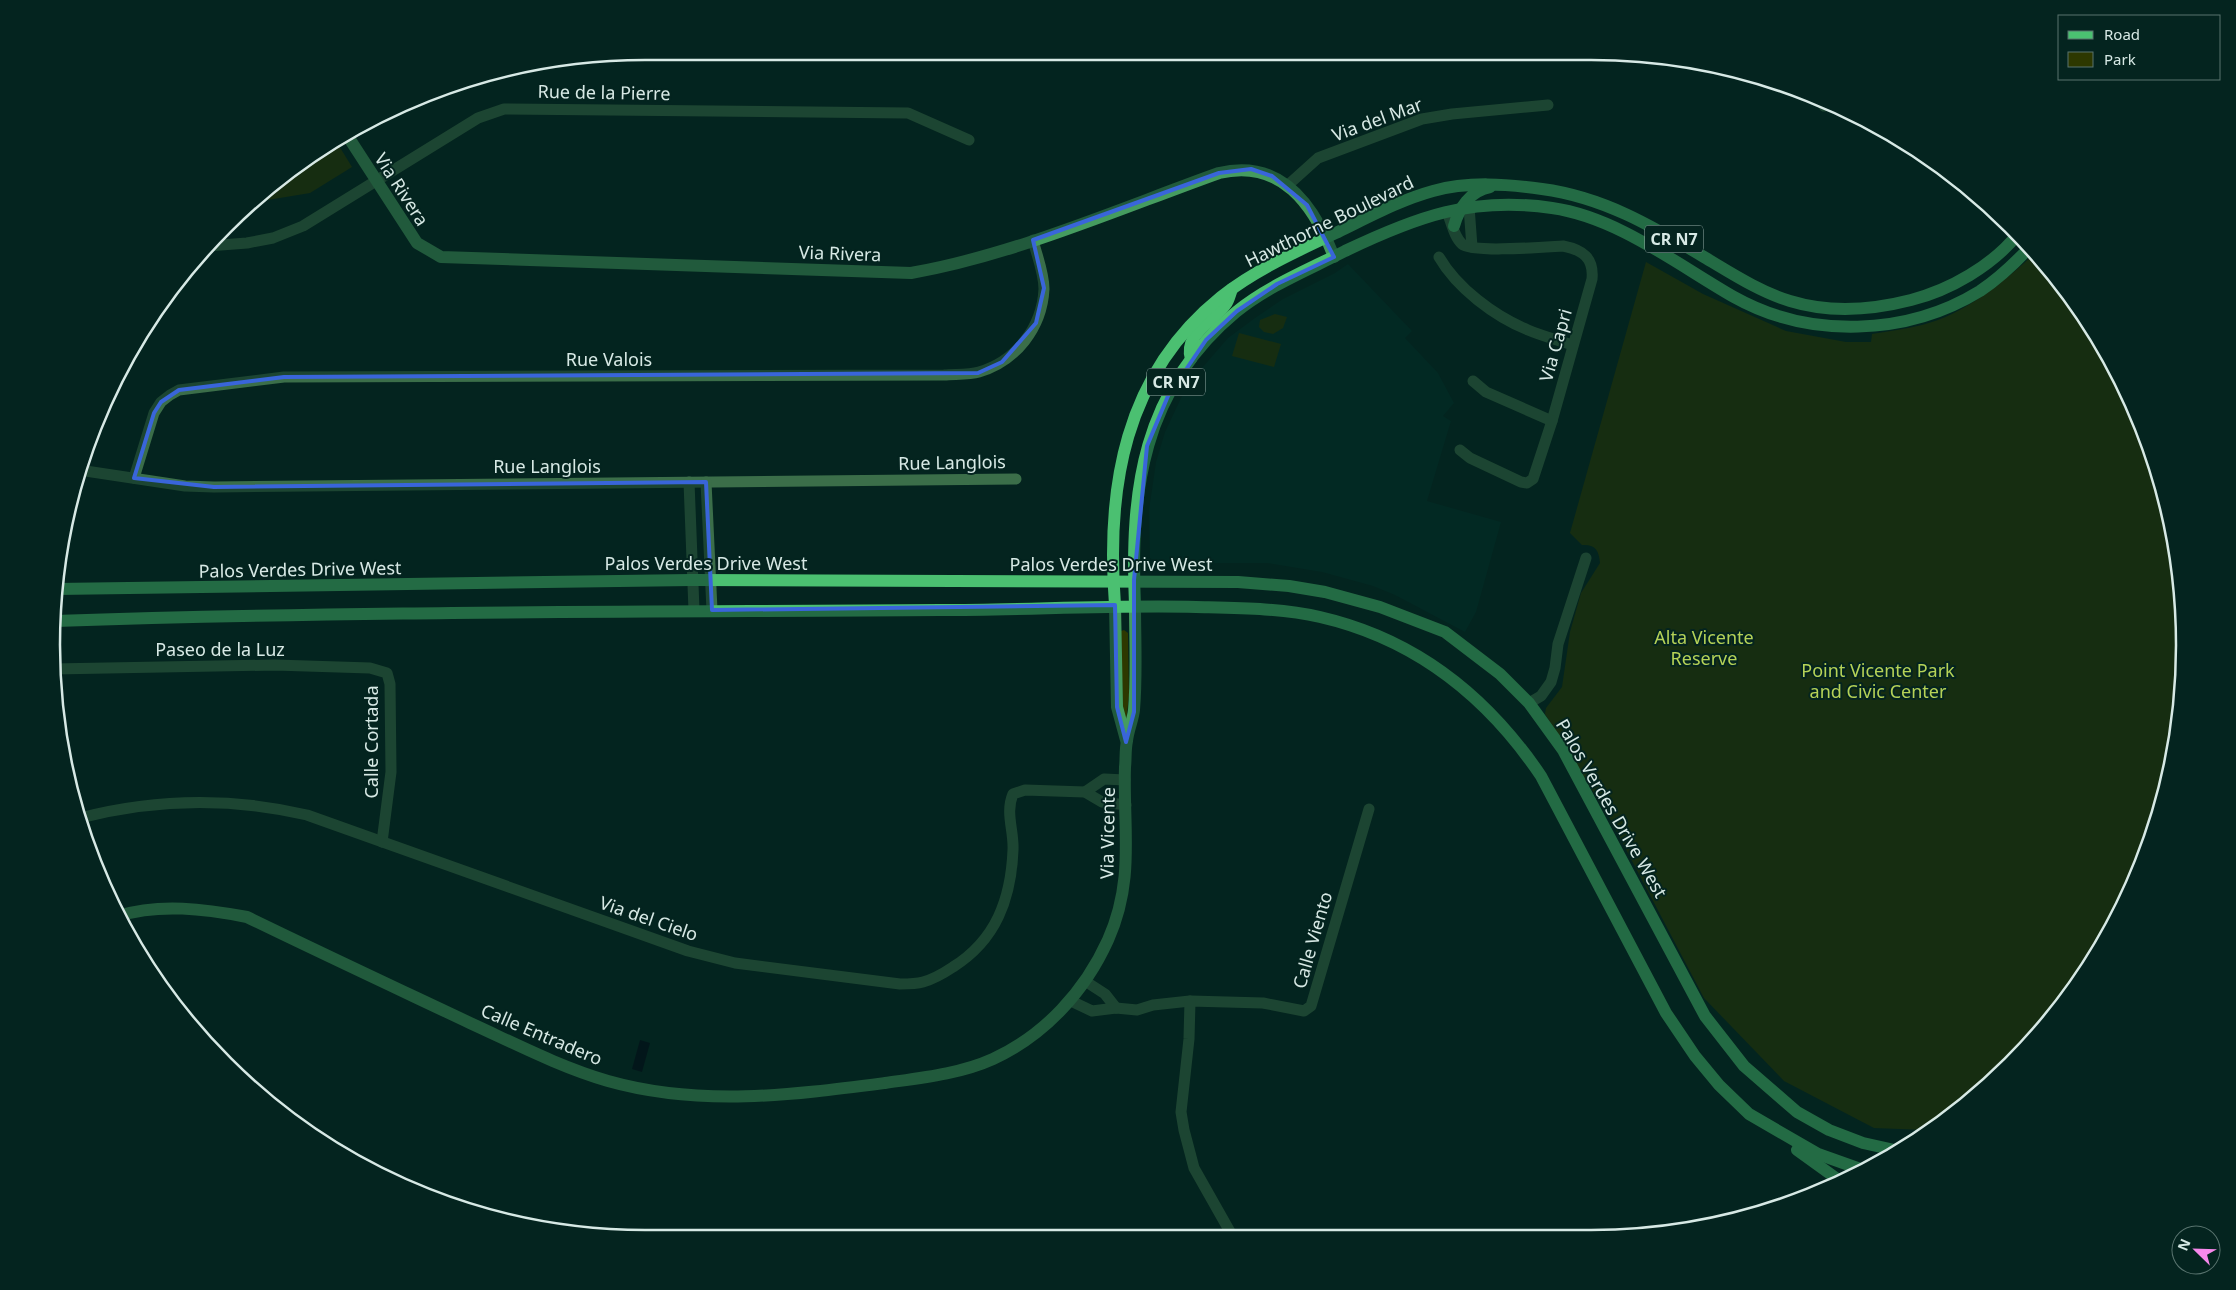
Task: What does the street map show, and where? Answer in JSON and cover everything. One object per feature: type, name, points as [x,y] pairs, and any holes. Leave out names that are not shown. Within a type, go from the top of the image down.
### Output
[{"type":"main road","points":[[1454,226],[1458,209],[1483,188],[1505,184]]},
{"type":"main road","name":"Hawthorne Boulevard","points":[[1115,606],[1113,580],[1115,491],[1132,423],[1146,388],[1167,354],[1190,326],[1232,289],[1254,275],[1327,237],[1403,201],[1436,190],[1472,185],[1505,184],[1571,193],[1607,205],[1637,218],[1734,275],[1790,301],[1815,306],[1855,309],[1894,304],[1927,296],[1956,283],[1987,263],[2013,240]]},
{"type":"main road","name":"Hawthorne Boulevard","points":[[1135,606],[1134,580],[1137,505],[1147,446],[1168,396],[1191,359],[1206,340],[1237,311],[1277,284],[1393,228],[1458,209],[1488,204],[1519,204],[1555,208],[1621,230],[1760,310],[1789,320],[1841,327],[1880,326],[1912,319],[1951,305],[1979,291],[2009,269],[2025,253]]},
{"type":"main road","points":[[1191,359],[1188,351],[1191,341],[1226,304],[1232,289]]},
{"type":"main road","name":"Palos Verdes Drive West","points":[[63,589],[692,580],[1134,580],[1238,582],[1289,586],[1325,592],[1380,608],[1445,632],[1500,674],[1529,703],[1563,750],[1705,1016],[1744,1066],[1797,1112],[1829,1130],[1863,1143],[1889,1149]]},
{"type":"main road","points":[[61,621],[172,617],[694,610],[944,610],[1135,606],[1256,608],[1321,617],[1373,633],[1401,646],[1444,673],[1477,698],[1513,736],[1541,776],[1666,1012],[1694,1056],[1749,1114],[1834,1177]]},
{"type":"main road","points":[[1749,1114],[1818,1154],[1855,1167]]},
{"type":"street","name":"Via del Mar","points":[[1288,185],[1318,158],[1422,119],[1452,114],[1548,105]]},
{"type":"street","name":"Rue de la Pierre","points":[[218,245],[247,243],[273,238],[303,226],[478,118],[504,109],[908,113],[969,140]]},
{"type":"street","name":"Via Rivera","points":[[350,139],[417,243],[441,257],[456,259],[911,273],[934,269],[1033,240],[1219,173],[1235,169],[1251,169],[1272,176],[1288,185],[1308,205],[1327,237],[1334,257]]},
{"type":"street","points":[[1454,226],[1463,246],[1472,247],[1458,209]]},
{"type":"street","name":"Rue Valois","points":[[134,478],[154,413],[161,402],[179,390],[284,377],[944,375],[978,373],[1002,362],[1018,349],[1036,323],[1041,309],[1044,288],[1041,267],[1033,240]]},
{"type":"street","name":"Via Capri","points":[[1460,450],[1470,458],[1521,482],[1527,483],[1533,479],[1552,421],[1592,279],[1593,269],[1590,259],[1575,248],[1563,246],[1481,249],[1472,247]]},
{"type":"street","points":[[1439,257],[1447,271],[1497,313],[1528,330],[1572,345]]},
{"type":"street","points":[[1473,381],[1486,392],[1552,421]]},
{"type":"street","name":"Rue Langlois","points":[[87,471],[185,486],[214,487],[1016,479]]},
{"type":"street","points":[[689,482],[694,610]]},
{"type":"street","points":[[706,482],[712,610]]},
{"type":"street","points":[[1529,703],[1541,696],[1551,682],[1558,644],[1586,558]]},
{"type":"street","name":"Via Vicente","points":[[1115,606],[1117,707],[1126,742]]},
{"type":"street","name":"Via Vicente","points":[[1071,1001],[1085,981],[1109,938],[1120,903],[1126,872],[1126,742],[1134,712],[1135,606]]},
{"type":"street","name":"Paseo de la Luz","points":[[61,669],[266,665],[370,668],[387,673]]},
{"type":"street","name":"Calle Cortada","points":[[382,842],[391,772],[390,684],[387,673]]},
{"type":"street","points":[[1085,792],[1104,779],[1125,780]]},
{"type":"street","name":"Via del Cielo","points":[[86,816],[115,809],[165,803],[219,802],[268,806],[307,815],[688,951],[734,963],[900,984],[922,982],[939,976],[969,957],[982,944],[993,927],[1008,893],[1013,848],[1008,805],[1013,794],[1025,790],[1085,792],[1102,802],[1126,804]]},
{"type":"street","name":"Calle Viento","points":[[1071,1001],[1092,1011],[1116,1008],[1137,1010],[1153,1005],[1190,1001],[1263,1003],[1304,1011],[1311,1006],[1369,809]]},
{"type":"street","name":"Calle Entradero","points":[[126,914],[171,909],[213,911],[247,917],[554,1062],[610,1082],[676,1095],[739,1098],[915,1078],[966,1068],[992,1060],[1021,1044],[1049,1022],[1071,1001]]},
{"type":"street","points":[[1085,981],[1105,994],[1116,1008]]},
{"type":"street","points":[[1190,1001],[1188,1046],[1181,1112],[1184,1130],[1194,1168],[1229,1230]]},
{"type":"highlighted area","points":[[1251,169],[1272,176],[1307,205],[1334,257],[1277,284],[1237,311],[1206,340],[1168,396],[1147,446],[1134,580],[1134,712],[1126,742],[1117,707],[1115,605],[712,610],[706,482],[214,487],[134,478],[154,413],[161,402],[179,390],[284,377],[978,373],[1002,362],[1036,323],[1044,288],[1033,240],[1219,173]]},
{"type":"shaded area","points":[[1348,264],[1412,331],[1405,338],[1438,373],[1454,403],[1443,416],[1451,421],[1427,501],[1501,522],[1476,612],[1465,632],[1395,595],[1373,586],[1322,572],[1267,563],[1158,563],[1150,558],[1149,510],[1156,462],[1165,432],[1181,398],[1195,376],[1228,338],[1255,318],[1283,299],[1335,273]]},
{"type":"shaded area","points":[[640,1040],[650,1043],[642,1072],[632,1069]]},
{"type":"green space","points":[[339,146],[352,167],[310,193],[265,201]]},
{"type":"green space","name":"Alta Vicente Reserve","points":[[2030,258],[2055,289],[2098,353],[2116,386],[2145,457],[2165,531],[2175,607],[2175,683],[2165,759],[2145,833],[2116,904],[2098,938],[2055,1001],[2005,1059],[1977,1085],[1918,1130],[1874,1128],[1784,1081],[1704,998],[1609,817],[1545,714],[1546,708],[1562,687],[1570,632],[1581,593],[1600,563],[1596,549],[1582,545],[1570,533],[1646,262],[1703,294],[1786,331],[1846,342],[1871,342],[1872,334],[1922,325],[1953,314],[1968,306],[2010,276]]},
{"type":"green space","points":[[1275,314],[1287,317],[1283,328],[1273,334],[1264,332],[1259,327],[1260,320]]},
{"type":"green space","points":[[1239,333],[1281,344],[1274,367],[1232,356]]},
{"type":"green space","points":[[1124,630],[1128,633],[1129,695],[1126,723],[1123,723],[1121,631]]},
{"type":"park label","name":"Point Vicente Park and Civic Center","points":[[1878,680]]}]
